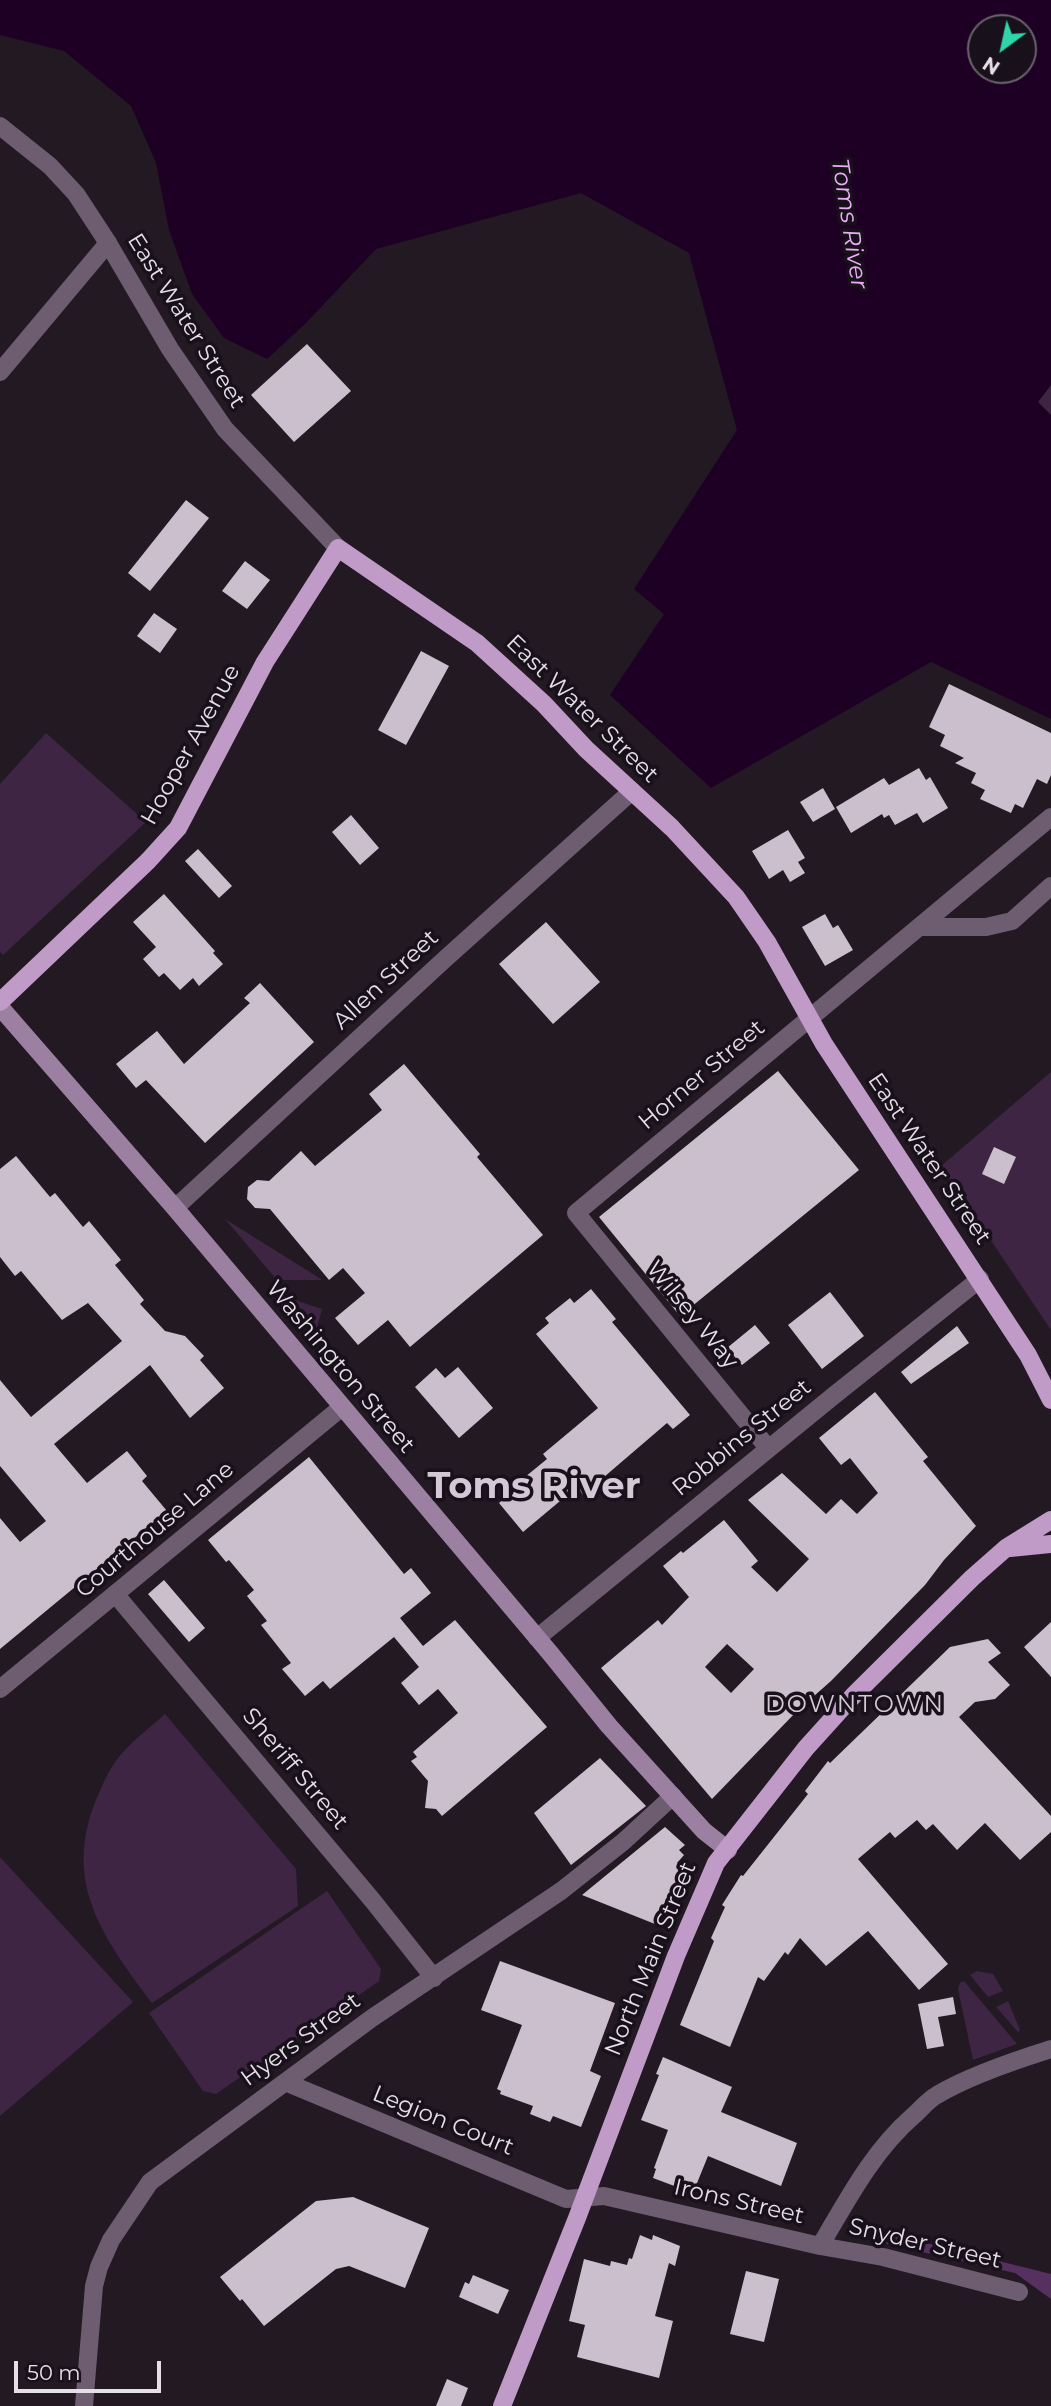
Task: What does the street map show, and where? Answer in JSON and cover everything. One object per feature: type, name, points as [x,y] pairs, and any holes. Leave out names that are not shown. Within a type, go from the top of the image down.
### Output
[{"type":"main road","name":"East Water Street","points":[[338,548],[477,643],[544,704],[586,749],[704,860],[736,897],[767,942],[824,1044],[1028,1355],[1051,1400]]},
{"type":"main road","name":"Hooper Avenue","points":[[0,1004],[148,861],[178,828],[265,662],[338,548]]},
{"type":"main road","name":"Washington Street","points":[[0,1004],[175,1208],[609,1726],[704,1831],[727,1850]]},
{"type":"main road","points":[[1028,1355],[1051,1382]]},
{"type":"main road","name":"North Main Street","points":[[502,2406],[676,1956],[716,1863],[806,1748],[853,1696],[972,1578],[1006,1548],[1051,1520]]},
{"type":"main road","points":[[1006,1548],[1051,1544]]},
{"type":"street","name":"East Water Street","points":[[0,126],[50,166],[76,194],[170,349],[225,429],[338,548]]},
{"type":"street","points":[[0,372],[108,243]]},
{"type":"street","name":"Allen Street","points":[[175,1208],[632,791]]},
{"type":"street","name":"Horner Street","points":[[576,1213],[1051,817]]},
{"type":"street","points":[[919,927],[986,927],[1012,921],[1051,886]]},
{"type":"street","name":"Wilsey Way","points":[[576,1213],[768,1448]]},
{"type":"street","name":"Robbins Street","points":[[537,1638],[768,1448],[980,1279]]},
{"type":"street","name":"Courthouse Lane","points":[[0,1689],[342,1407]]},
{"type":"street","name":"Sheriff Street","points":[[116,1595],[373,1900],[434,1978]]},
{"type":"street","name":"Hyers Street","points":[[84,2406],[94,2286],[99,2267],[122,2221],[150,2182],[372,2018],[561,1891],[623,1842],[673,1796]]},
{"type":"street","name":"Irons Street","points":[[584,2198],[604,2196],[820,2245],[881,2148],[924,2105],[937,2095],[996,2067],[1051,2049]]},
{"type":"street","name":"Legion Court","points":[[285,2082],[566,2199],[584,2198]]},
{"type":"street","name":"Snyder Street","points":[[820,2245],[883,2257],[1019,2292]]},
{"type":"shaded area","points":[[1051,385],[1051,415],[1038,402]]},
{"type":"shaded area","points":[[46,733],[146,822],[3,955],[0,952],[0,784]]},
{"type":"shaded area","points":[[1051,1072],[1051,1330],[941,1166]]},
{"type":"shaded area","points":[[225,1219],[321,1279],[321,1280],[277,1280]]},
{"type":"shaded area","points":[[292,1299],[322,1309],[317,1328]]},
{"type":"shaded area","points":[[165,1714],[296,1869],[298,1906],[152,2003],[104,1933],[86,1884],[84,1858],[87,1830],[108,1773],[125,1750]]},
{"type":"shaded area","points":[[0,1857],[133,2002],[0,2116]]},
{"type":"shaded area","points":[[327,1891],[381,1969],[379,1981],[216,2094],[203,2091],[149,2013]]},
{"type":"shaded area","points":[[977,1971],[993,1974],[1003,1991],[988,1997],[970,1975]]},
{"type":"shaded area","points":[[964,1981],[1017,2044],[973,2060],[958,1989]]},
{"type":"shaded area","points":[[1008,2001],[1020,2030],[1018,2032],[996,2007]]},
{"type":"shaded area","points":[[878,2231],[1051,2274],[1051,2299],[1015,2273],[878,2242]]},
{"type":"water","points":[[0,0],[1051,0],[1051,385],[1038,402],[1051,415],[1051,719],[931,662],[711,788],[610,695],[664,614],[634,589],[737,430],[689,253],[581,193],[376,249],[306,323],[267,359],[224,338],[192,294],[169,230],[156,163],[131,106],[64,51],[0,35]]},
{"type":"building","points":[[307,344],[351,391],[294,442],[251,395]]},
{"type":"building","points":[[186,500],[209,518],[150,591],[128,573]]},
{"type":"building","points":[[245,561],[270,580],[247,609],[222,591]]},
{"type":"building","points":[[154,613],[177,629],[160,653],[137,636]]},
{"type":"building","points":[[421,651],[449,666],[406,745],[378,730]]},
{"type":"building","points":[[949,684],[1051,733],[1051,775],[1047,784],[1037,779],[1023,808],[1015,804],[1011,813],[980,799],[985,790],[971,783],[976,773],[955,763],[964,758],[940,746],[945,735],[929,727]]},
{"type":"building","points":[[919,768],[926,780],[930,777],[948,808],[923,823],[917,813],[895,825],[889,815],[884,818],[882,814],[851,833],[836,807],[884,778],[889,785]]},
{"type":"building","points":[[823,788],[835,809],[813,822],[800,802]]},
{"type":"building","points":[[351,815],[379,848],[360,865],[332,832]]},
{"type":"building","points":[[788,830],[805,858],[798,862],[805,873],[790,882],[783,870],[769,879],[752,851]]},
{"type":"building","points":[[198,849],[232,886],[219,898],[185,861]]},
{"type":"building","points":[[164,894],[215,951],[213,953],[223,964],[199,986],[193,978],[180,990],[164,973],[159,977],[143,959],[156,947],[133,922]]},
{"type":"building","points":[[825,914],[833,928],[838,925],[853,950],[825,966],[802,927]]},
{"type":"building","points":[[546,922],[600,982],[553,1024],[499,964]]},
{"type":"building","points":[[260,983],[314,1042],[205,1143],[146,1080],[136,1088],[116,1064],[157,1031],[184,1064],[250,1003],[244,998]]},
{"type":"building","points":[[404,1064],[480,1154],[477,1157],[543,1235],[410,1347],[388,1320],[358,1345],[335,1318],[365,1293],[343,1268],[329,1280],[270,1209],[255,1208],[247,1199],[248,1187],[257,1180],[269,1181],[301,1151],[315,1166],[382,1110],[369,1094]]},
{"type":"building","points":[[778,1071],[859,1170],[680,1316],[599,1217]]},
{"type":"building","points":[[994,1147],[1016,1157],[1004,1184],[982,1174]]},
{"type":"building","points":[[16,1156],[50,1197],[55,1193],[83,1227],[89,1221],[121,1260],[115,1265],[144,1300],[140,1304],[165,1331],[185,1336],[204,1356],[200,1360],[224,1388],[190,1418],[150,1365],[54,1444],[87,1483],[127,1451],[147,1476],[142,1481],[167,1511],[0,1649],[0,1518],[20,1542],[46,1521],[0,1466],[0,1380],[31,1417],[122,1341],[88,1303],[62,1320],[21,1271],[15,1276],[0,1257],[0,1169]]},
{"type":"building","points":[[591,1289],[616,1319],[612,1322],[690,1415],[673,1429],[667,1423],[583,1495],[579,1489],[574,1493],[572,1491],[523,1532],[499,1503],[516,1489],[514,1486],[547,1459],[543,1454],[598,1408],[536,1334],[549,1323],[545,1318],[570,1298],[574,1303]]},
{"type":"building","points":[[830,1292],[864,1336],[822,1369],[788,1325]]},
{"type":"building","points":[[755,1325],[770,1343],[742,1365],[727,1348]]},
{"type":"building","points":[[957,1326],[969,1343],[911,1384],[901,1372]]},
{"type":"building","points":[[458,1367],[493,1408],[459,1438],[415,1387],[436,1368],[445,1378]]},
{"type":"building","points":[[875,1392],[928,1457],[923,1461],[976,1526],[925,1585],[712,1799],[601,1668],[658,1620],[662,1625],[689,1597],[663,1566],[724,1520],[758,1561],[751,1567],[777,1592],[809,1559],[748,1500],[782,1473],[826,1514],[841,1499],[857,1514],[878,1493],[850,1458],[841,1465],[819,1438]],"holes":[[[727,1644],[754,1669],[731,1693],[705,1667]]]},
{"type":"building","points":[[309,1457],[404,1574],[411,1568],[431,1593],[400,1618],[423,1646],[455,1620],[547,1727],[442,1816],[436,1809],[425,1808],[428,1781],[411,1761],[417,1757],[413,1752],[458,1713],[438,1689],[419,1705],[401,1683],[419,1667],[394,1637],[330,1689],[323,1681],[305,1696],[282,1669],[291,1663],[261,1625],[267,1621],[247,1596],[254,1590],[208,1540]]},
{"type":"building","points":[[164,1580],[205,1628],[189,1642],[148,1594]]},
{"type":"building","points":[[1051,1622],[1051,1677],[1024,1647]]},
{"type":"building","points":[[988,1639],[1001,1653],[988,1662],[1010,1685],[995,1699],[975,1702],[959,1717],[1051,1816],[1051,1832],[1020,1860],[985,1823],[957,1850],[933,1824],[926,1830],[917,1820],[895,1838],[890,1832],[858,1859],[948,1964],[919,1990],[868,1931],[826,1966],[800,1938],[788,1955],[785,1952],[764,1981],[758,1977],[730,2047],[680,2025],[714,1941],[711,1938],[725,1907],[722,1905],[741,1875],[743,1876],[808,1794],[805,1791],[828,1761],[830,1763],[950,1647]]},
{"type":"building","points":[[600,1758],[646,1806],[571,1865],[534,1813]]},
{"type":"building","points":[[665,1827],[685,1845],[679,1850],[684,1855],[677,1863],[683,1866],[660,1926],[582,1895]]},
{"type":"building","points":[[500,1961],[615,2003],[590,2071],[601,2076],[581,2127],[553,2116],[550,2122],[530,2114],[533,2106],[500,2094],[501,2091],[497,2089],[522,2025],[481,2010]]},
{"type":"building","points":[[953,1997],[956,2014],[938,2017],[944,2046],[927,2049],[918,2004]]},
{"type":"building","points":[[663,2057],[732,2087],[721,2112],[797,2143],[781,2186],[708,2156],[693,2193],[653,2178],[668,2130],[641,2120],[659,2075],[656,2074]]},
{"type":"building","points":[[353,2197],[429,2228],[405,2288],[349,2266],[336,2269],[264,2326],[220,2277],[316,2201]]},
{"type":"building","points":[[640,2235],[652,2240],[653,2235],[680,2246],[675,2266],[669,2263],[655,2316],[673,2321],[659,2378],[577,2357],[585,2325],[569,2321],[584,2259],[610,2266],[611,2261],[627,2265],[629,2258],[632,2259]]},
{"type":"building","points":[[746,2271],[779,2279],[764,2342],[730,2334]]},
{"type":"building","points":[[473,2275],[509,2290],[498,2314],[459,2297],[465,2282],[469,2284]]},
{"type":"building","points":[[447,2379],[468,2388],[461,2406],[436,2406]]},
{"type":"district","name":"Toms River","points":[[534,1487]]},
{"type":"district","name":"DOWNTOWN","points":[[855,1705]]}]
